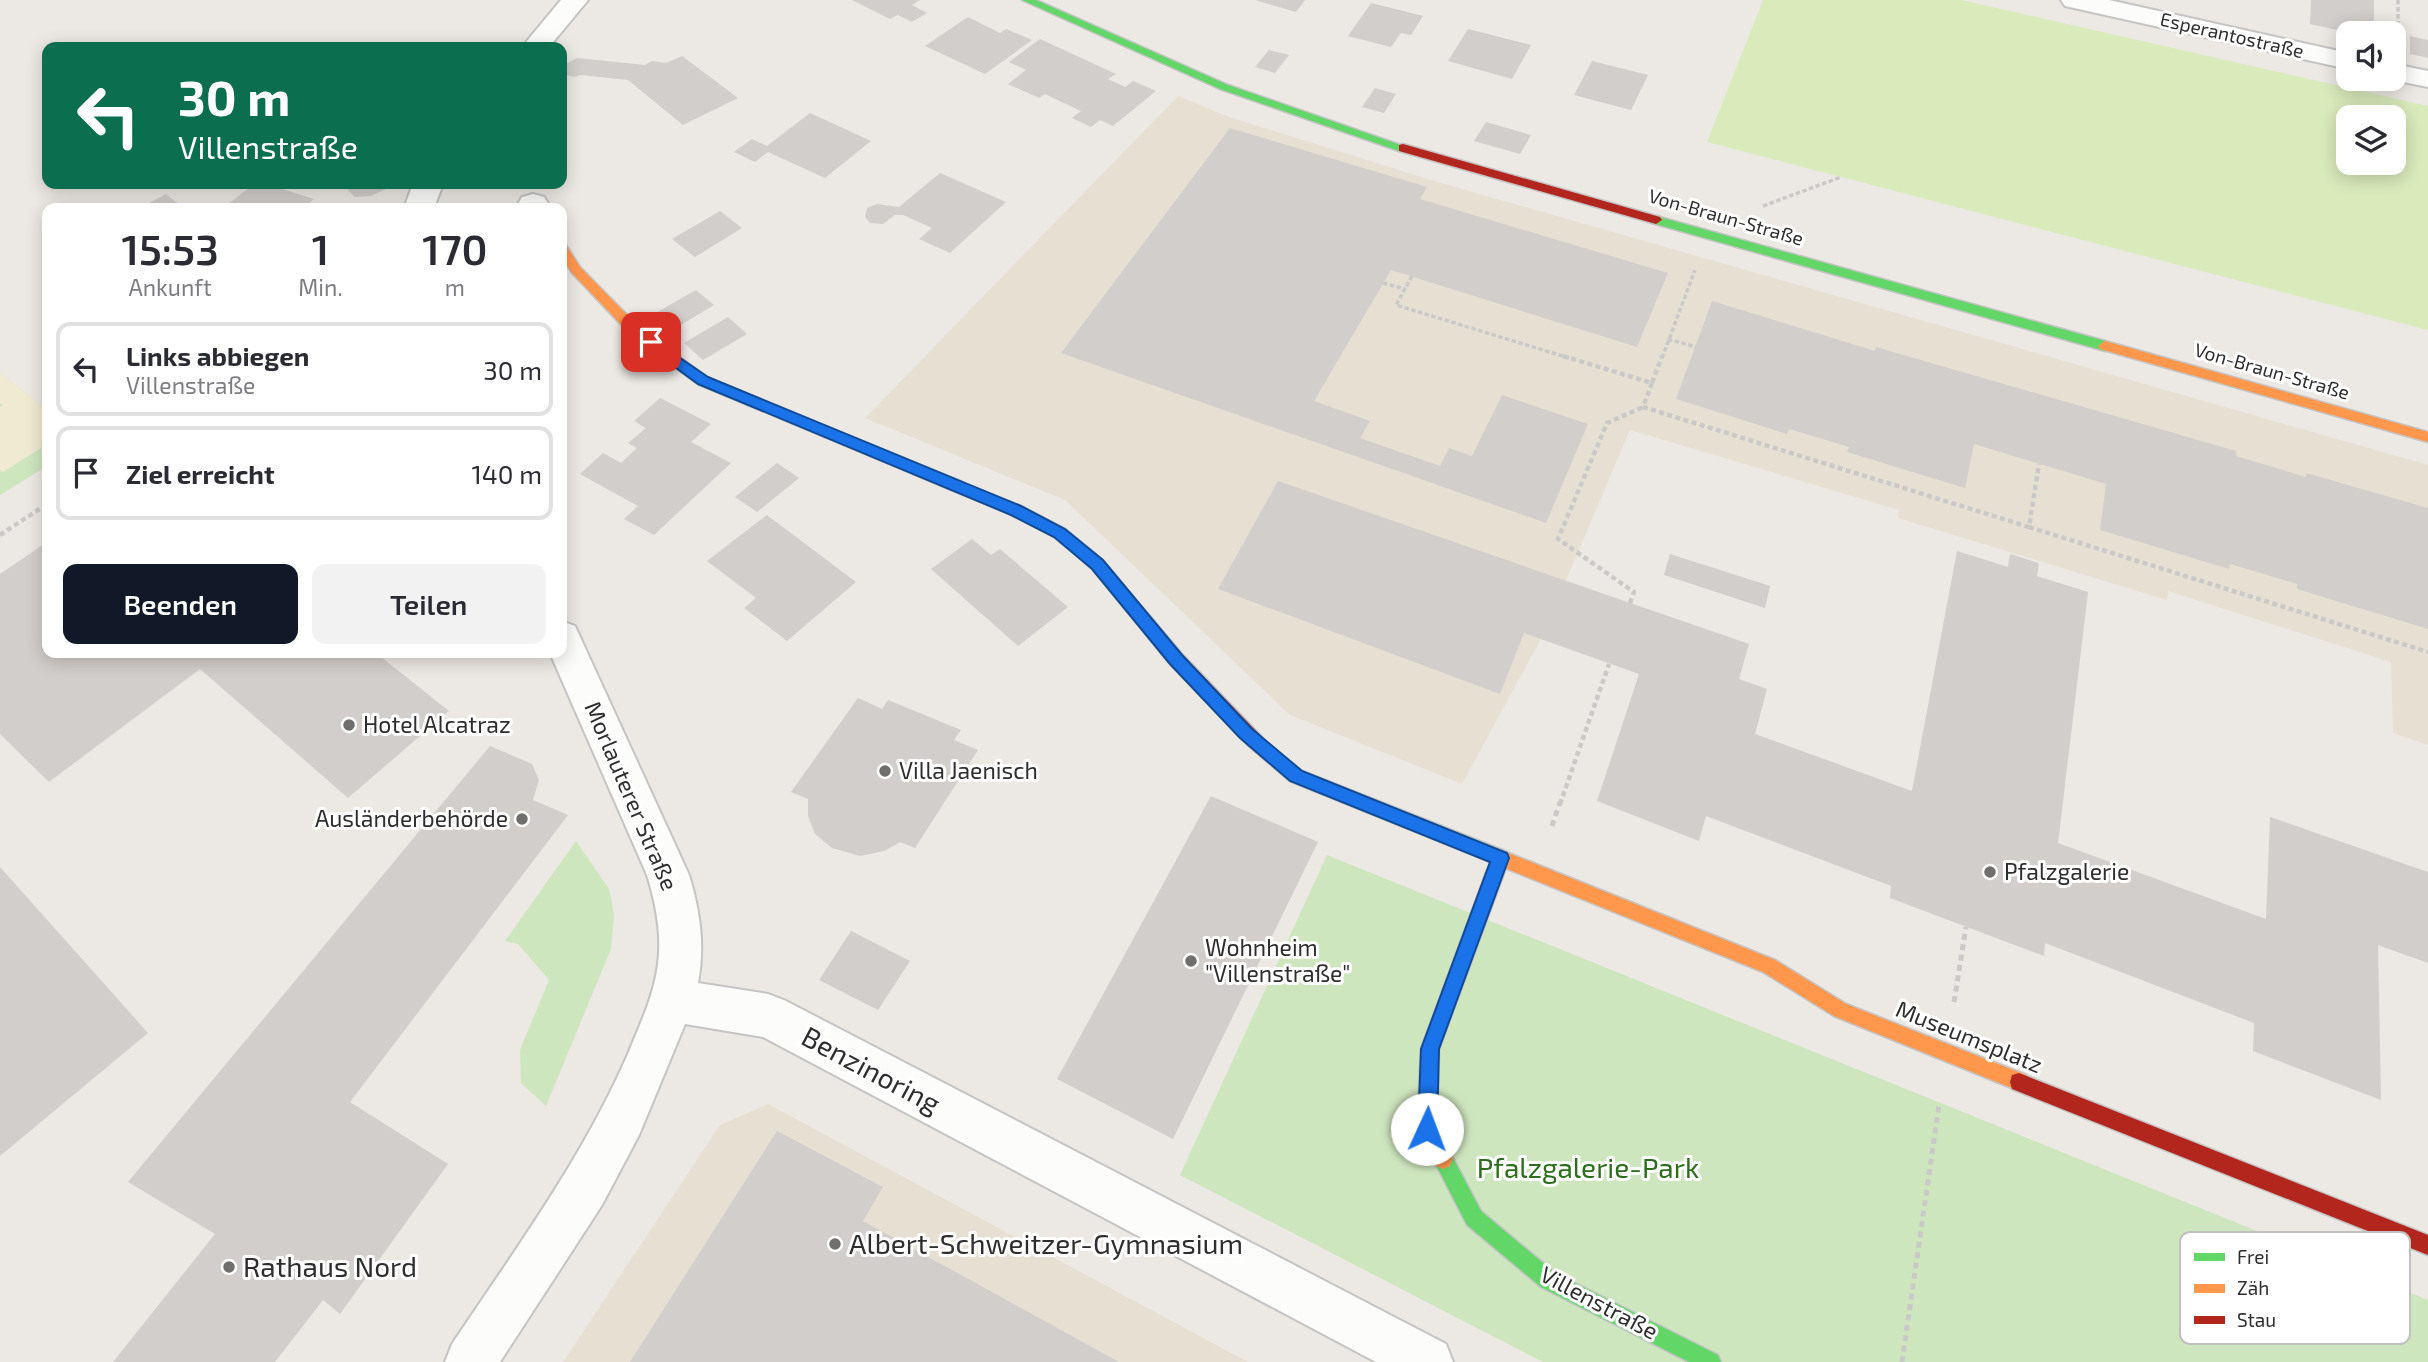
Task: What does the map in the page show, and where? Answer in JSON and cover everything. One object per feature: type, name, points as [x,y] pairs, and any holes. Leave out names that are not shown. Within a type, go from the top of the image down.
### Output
[{"type":"street","points":[[540,42],[575,0]]},
{"type":"street","name":"Von-Braun-Straße","points":[[1027,0],[1224,88],[1390,144],[2428,437]]},
{"type":"street","name":"Esperantostraße","points":[[2074,0],[2336,58]]},
{"type":"street","points":[[2406,74],[2428,79]]},
{"type":"street","points":[[567,256],[576,270],[634,330],[703,381],[1016,510],[1060,533],[1097,564],[1176,659],[1246,733],[1296,776],[1501,858]]},
{"type":"street","name":"Morlauterer Straße","points":[[567,648],[655,842],[671,884],[677,904],[680,935],[680,962],[673,1000]]},
{"type":"street","name":"Museumsplatz","points":[[1501,858],[1769,966],[1852,1015],[2395,1232]]},
{"type":"street","name":"Villenstraße","points":[[1501,858],[1430,1049],[1427,1129],[1474,1218],[1548,1280],[1711,1362]]},
{"type":"street","points":[[470,1362],[585,1188],[623,1119],[673,1000]]},
{"type":"street","name":"Benzinoring","points":[[673,1000],[768,1016],[1428,1362]]},
{"type":"street","name":"Museumsplatz","points":[[2410,1238],[2428,1245]]},
{"type":"path","points":[[2398,0],[2398,21]]},
{"type":"path","points":[[1757,208],[1841,177]]},
{"type":"path","points":[[1643,407],[1696,266]]},
{"type":"path","points":[[1412,276],[1396,305],[1651,383]]},
{"type":"path","points":[[1383,283],[1405,289]]},
{"type":"path","points":[[1668,340],[1696,347]]},
{"type":"path","points":[[1630,603],[1634,592],[1558,539],[1607,423],[1643,407],[2428,652]]},
{"type":"path","points":[[2029,527],[2039,464]]},
{"type":"path","points":[[0,535],[42,507]]},
{"type":"path","points":[[1552,826],[1609,664]]},
{"type":"path","points":[[1953,1012],[1966,927]]},
{"type":"path","points":[[1902,1362],[1941,1093]]},
{"type":"shaded area","points":[[1178,96],[1232,118],[1431,180],[2428,465],[2428,745],[2393,733],[2391,662],[2168,591],[2167,600],[1898,518],[1899,510],[1630,430],[1541,639],[1462,784],[1290,715],[1065,500],[865,418]]},
{"type":"shaded area","name":"Albert-Schweitzer-Gymnasium","points":[[768,1104],[1248,1362],[563,1362],[720,1125]]},
{"type":"green space","points":[[1763,0],[1961,0],[2336,85],[2336,91],[2362,91],[2428,106],[2428,330],[1707,142]]},
{"type":"green space","points":[[0,373],[42,406],[42,469],[0,495]]},
{"type":"green space","points":[[576,841],[609,889],[614,914],[611,949],[546,1106],[521,1083],[520,1050],[549,980],[518,944],[505,941]]},
{"type":"green space","name":"Pfalzgalerie-Park","points":[[1327,855],[2260,1232],[2180,1232],[2180,1344],[2410,1344],[2410,1293],[2428,1300],[2428,1362],[1543,1362],[1180,1175]]},
{"type":"sand","points":[[0,373],[42,406],[42,447],[3,472],[0,470],[0,407],[3,405],[0,403]]},
{"type":"building","points":[[852,0],[920,0],[912,5],[927,13],[912,22],[898,15],[890,19]]},
{"type":"building","points":[[1255,0],[1305,0],[1296,12]]},
{"type":"building","points":[[2311,0],[2374,0],[2374,21],[2336,21],[2336,30],[2310,24]]},
{"type":"building","points":[[1371,3],[1423,16],[1411,35],[1401,33],[1391,47],[1348,36]]},
{"type":"building","points":[[968,17],[1000,33],[1006,29],[1032,40],[985,74],[925,46]]},
{"type":"building","points":[[1468,29],[1531,45],[1512,79],[1448,61]]},
{"type":"building","points":[[2410,36],[2428,40],[2428,58],[2410,54]]},
{"type":"building","points":[[1040,39],[1116,74],[1108,79],[1125,87],[1133,81],[1156,91],[1113,126],[1100,120],[1091,127],[1072,118],[1081,111],[1045,94],[1039,98],[1008,84],[1026,70],[1009,62]]},
{"type":"building","points":[[1269,50],[1289,55],[1275,73],[1255,67]]},
{"type":"building","points":[[682,56],[738,98],[683,125],[628,80],[567,75],[567,63],[577,58],[645,65],[652,61],[666,63]]},
{"type":"building","points":[[1592,61],[1648,75],[1631,110],[1574,95]]},
{"type":"building","points":[[1375,88],[1396,94],[1384,113],[1362,107]]},
{"type":"building","points":[[810,113],[871,141],[825,178],[768,152],[755,162],[734,152],[752,139],[767,146]]},
{"type":"building","points":[[1486,122],[1531,135],[1520,154],[1474,141]]},
{"type":"building","points":[[1230,128],[1427,187],[1420,199],[1668,273],[1637,347],[1391,270],[1314,401],[1370,421],[1360,438],[1440,466],[1449,448],[1472,456],[1502,395],[1588,424],[1546,523],[1061,353]]},
{"type":"building","points":[[940,173],[1006,202],[950,253],[919,239],[932,228],[903,215],[895,215],[883,224],[870,223],[865,217],[867,208],[877,204],[899,207]]},
{"type":"building","points":[[248,189],[282,189],[314,199],[309,203],[229,203]]},
{"type":"building","points":[[386,189],[371,196],[355,197],[348,190]]},
{"type":"building","points":[[166,194],[178,203],[149,203]]},
{"type":"building","points":[[720,211],[742,228],[695,257],[672,239]]},
{"type":"building","points":[[696,290],[714,305],[671,331],[652,315]]},
{"type":"building","points":[[1712,301],[1875,351],[1876,347],[2236,451],[2236,456],[2306,477],[2306,473],[2428,508],[2428,629],[2297,589],[2297,584],[2230,564],[2229,569],[2100,530],[2106,484],[1974,444],[1965,488],[1847,452],[1849,447],[1789,429],[1787,434],[1676,399]]},
{"type":"building","points":[[728,317],[747,334],[703,360],[684,343]]},
{"type":"building","points":[[660,398],[711,424],[691,442],[731,463],[654,535],[624,519],[638,506],[580,474],[603,453],[621,463],[637,448],[628,443],[646,428],[634,421]]},
{"type":"building","points":[[777,463],[799,478],[757,512],[735,497]]},
{"type":"building","points":[[1278,481],[1749,644],[1739,679],[1767,689],[1755,734],[1912,791],[1957,551],[2008,567],[2010,554],[2039,563],[2037,576],[2088,592],[2058,843],[2266,919],[2270,817],[2428,872],[2428,963],[2378,945],[2381,1100],[2253,1051],[2254,1023],[2045,943],[2044,956],[1890,898],[1891,886],[1706,816],[1699,841],[1597,801],[1639,674],[1524,633],[1500,694],[1218,589]]},
{"type":"building","points":[[767,515],[856,582],[787,641],[744,608],[756,598],[707,561]]},
{"type":"building","points":[[972,539],[991,555],[1000,549],[1068,607],[1018,646],[931,569]]},
{"type":"building","name":"Hotel Alcatraz","points":[[42,545],[42,658],[382,658],[449,711],[348,798],[200,669],[49,782],[0,734],[0,574]]},
{"type":"building","points":[[1670,554],[1770,586],[1765,608],[1664,575]]},
{"type":"building","name":"Villa Jaenisch","points":[[858,698],[882,709],[888,700],[961,730],[954,740],[978,750],[915,848],[900,842],[884,851],[860,856],[832,848],[815,834],[808,816],[808,799],[791,792]]},
{"type":"building","points":[[490,746],[532,764],[539,780],[533,800],[568,815],[350,1102],[448,1164],[340,1314],[323,1300],[275,1362],[113,1362],[215,1234],[128,1182]]},
{"type":"building","name":"Wohnheim \"Villenstraße\"","points":[[1211,796],[1318,842],[1173,1139],[1057,1079]]},
{"type":"building","points":[[0,867],[148,1033],[0,1156]]},
{"type":"building","points":[[851,931],[910,961],[878,1010],[819,980]]},
{"type":"building","points":[[777,1131],[883,1187],[863,1221],[1119,1362],[630,1362]]},
{"type":"traffic: fast","points":[[1027,0],[1224,87],[1403,148]]},
{"type":"traffic: fast","points":[[1656,220],[2105,346]]},
{"type":"traffic: fast","points":[[1255,741],[1296,776],[1501,858],[1495,873]]},
{"type":"traffic: fast","points":[[1443,1159],[1474,1218],[1548,1280],[1711,1362]]},
{"type":"traffic: slow","points":[[567,256],[576,270],[634,330],[703,381],[957,486]]},
{"type":"traffic: slow","points":[[2105,346],[2428,437]]},
{"type":"traffic: slow","points":[[1501,858],[1769,966],[1840,1010],[2019,1082]]},
{"type":"traffic: slow","points":[[1443,1159],[1427,1129],[1430,1049],[1495,873]]},
{"type":"traffic: jam","points":[[1403,148],[1656,220]]},
{"type":"traffic: jam","points":[[957,486],[1016,510],[1060,533],[1097,564],[1176,659],[1255,741]]},
{"type":"traffic: jam","points":[[2019,1082],[2395,1232]]},
{"type":"traffic: jam","points":[[2410,1238],[2428,1245]]},
{"type":"place","name":"Hotel Alcatraz","points":[[349,725]]},
{"type":"place","name":"Villa Jaenisch","points":[[885,771]]},
{"type":"place","name":"Ausländerbehörde","points":[[522,819]]},
{"type":"place","name":"Pfalzgalerie","points":[[1990,872]]},
{"type":"place","name":"Wohnheim \"Villenstraße\"","points":[[1191,961]]},
{"type":"place","name":"Albert-Schweitzer-Gymnasium","points":[[835,1244]]},
{"type":"place","name":"Rathaus Nord","points":[[229,1267]]},
{"type":"route","points":[[651,342],[703,381],[1016,510],[1060,533],[1097,564],[1176,659],[1246,733],[1296,776],[1501,858],[1430,1049],[1427,1129]]}]
